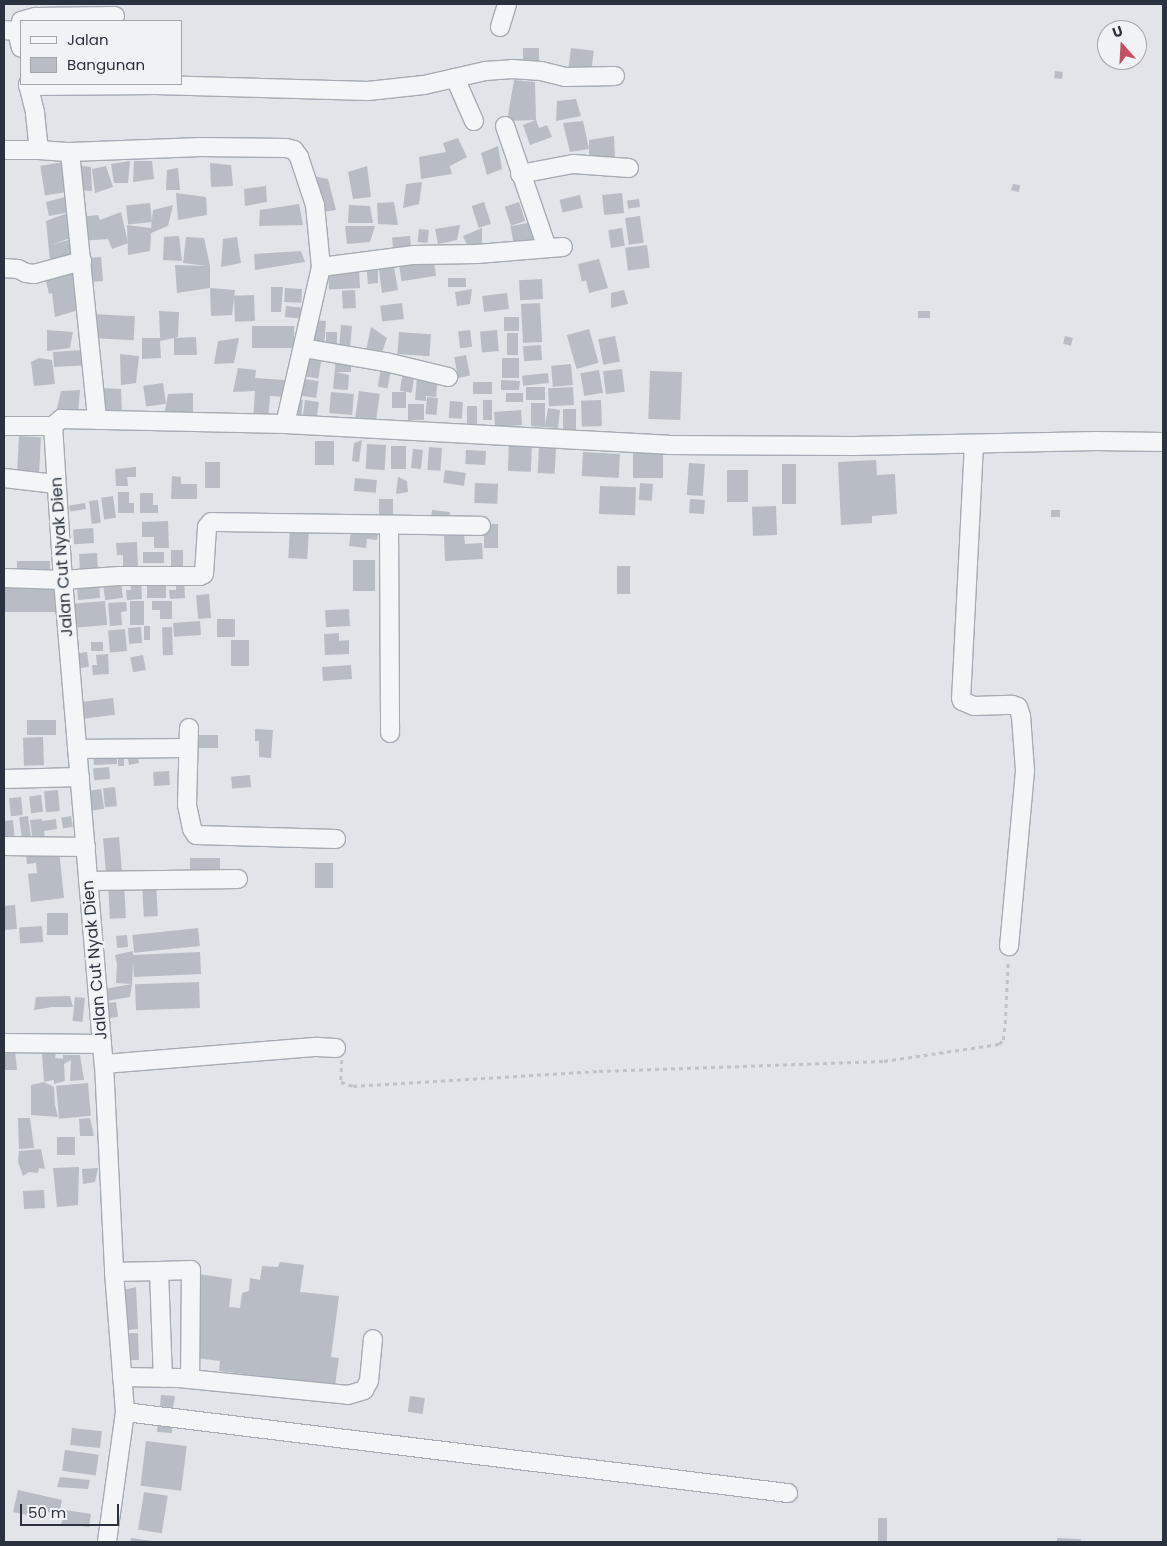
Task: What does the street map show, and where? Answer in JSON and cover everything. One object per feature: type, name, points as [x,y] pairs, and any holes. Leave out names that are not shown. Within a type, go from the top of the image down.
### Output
[{"type":"street","points":[[500,27],[508,4]]},
{"type":"street","points":[[30,20],[34,17],[115,16]]},
{"type":"street","points":[[38,150],[35,114],[28,85],[156,85],[368,91],[424,85],[485,71],[524,69],[565,77],[615,76]]},
{"type":"street","points":[[456,78],[474,121]]},
{"type":"street","points":[[320,268],[414,255],[477,254],[555,248],[520,174],[505,126]]},
{"type":"street","points":[[4,150],[70,152],[201,147],[286,148],[294,150],[299,157],[315,206],[320,268],[285,424]]},
{"type":"street","points":[[70,152],[97,420]]},
{"type":"street","points":[[520,174],[573,164],[629,168]]},
{"type":"street","points":[[4,268],[18,269],[34,274],[82,261]]},
{"type":"street","points":[[303,348],[386,362],[448,377]]},
{"type":"street","points":[[4,426],[53,426],[61,419],[285,424],[668,445],[853,446],[1163,442]]},
{"type":"street","name":"Jalan Cut Nyak Dien","points":[[53,426],[63,580],[104,1064],[114,1272],[125,1412],[107,1542]]},
{"type":"street","points":[[974,444],[961,698],[962,701],[974,706],[1012,705],[1018,707],[1021,716],[1025,771],[1009,946]]},
{"type":"street","points":[[4,478],[56,484]]},
{"type":"street","points":[[4,578],[63,580],[119,576],[202,576],[204,574],[207,527],[211,522],[324,522],[389,526],[481,526]]},
{"type":"street","points":[[389,526],[390,734]]},
{"type":"street","points":[[189,728],[187,805],[192,829],[196,834],[336,839]]},
{"type":"street","points":[[77,749],[187,748]]},
{"type":"street","points":[[4,780],[80,777]]},
{"type":"street","points":[[4,846],[86,848]]},
{"type":"street","points":[[88,881],[238,879]]},
{"type":"street","points":[[4,1043],[102,1044]]},
{"type":"street","points":[[104,1064],[317,1047],[336,1048]]},
{"type":"street","points":[[114,1272],[191,1270],[190,1379]]},
{"type":"street","points":[[159,1271],[163,1378]]},
{"type":"street","points":[[122,1377],[190,1379],[348,1395],[364,1390],[369,1381],[373,1339]]},
{"type":"street","points":[[125,1412],[788,1493]]},
{"type":"path","points":[[336,1048],[342,1056],[341,1082],[353,1086],[599,1071],[884,1061],[999,1044],[1003,1040],[1005,1024],[1009,946]]},
{"type":"building","points":[[523,48],[539,48],[539,65],[523,65]]},
{"type":"building","points":[[571,48],[594,51],[591,74],[568,71]]},
{"type":"building","points":[[1055,71],[1063,72],[1062,79],[1054,78]]},
{"type":"building","points":[[514,80],[535,82],[536,120],[507,121]]},
{"type":"building","points":[[576,99],[581,116],[556,121],[557,101]]},
{"type":"building","points":[[536,120],[539,128],[547,125],[552,137],[530,145],[523,125]]},
{"type":"building","points":[[583,121],[589,149],[570,152],[563,123]]},
{"type":"building","points":[[614,136],[615,157],[589,159],[589,140]]},
{"type":"building","points":[[458,138],[467,157],[450,166],[448,159],[452,174],[421,179],[419,157],[446,152],[443,143]]},
{"type":"building","points":[[498,146],[502,169],[487,175],[481,153]]},
{"type":"building","points":[[130,161],[128,183],[114,183],[111,164]]},
{"type":"building","points":[[134,161],[152,161],[154,179],[133,182]]},
{"type":"building","points":[[64,162],[69,192],[45,195],[40,166]]},
{"type":"building","points":[[210,163],[231,165],[233,186],[211,187]]},
{"type":"building","points":[[75,165],[91,167],[92,191],[77,190]]},
{"type":"building","points":[[106,166],[113,187],[95,193],[92,169]]},
{"type":"building","points":[[367,166],[371,197],[353,199],[348,172]]},
{"type":"building","points":[[178,168],[180,190],[166,190],[167,170]]},
{"type":"building","points":[[313,176],[328,179],[336,210],[315,213]]},
{"type":"building","points":[[422,182],[419,204],[403,208],[406,184]]},
{"type":"building","points":[[1013,184],[1020,185],[1019,192],[1011,190]]},
{"type":"building","points":[[266,186],[267,202],[245,206],[244,189]]},
{"type":"building","points":[[176,193],[206,197],[207,215],[178,220]]},
{"type":"building","points":[[622,193],[624,213],[604,215],[602,195]]},
{"type":"building","points":[[580,195],[583,208],[562,212],[560,200]]},
{"type":"building","points":[[69,196],[76,236],[51,245],[72,239],[77,259],[51,270],[46,221],[70,212],[49,216],[46,202]]},
{"type":"building","points":[[639,199],[640,207],[628,208],[627,200]]},
{"type":"building","points":[[394,202],[398,225],[378,224],[377,203]]},
{"type":"building","points":[[484,202],[491,224],[479,228],[472,206]]},
{"type":"building","points":[[519,202],[525,221],[511,226],[505,207]]},
{"type":"building","points":[[150,203],[152,222],[128,224],[126,206]]},
{"type":"building","points":[[299,204],[303,225],[259,226],[260,210]]},
{"type":"building","points":[[173,205],[168,226],[151,233],[150,251],[128,255],[127,225],[151,228],[153,210]]},
{"type":"building","points":[[349,205],[370,206],[373,223],[348,223]]},
{"type":"building","points":[[121,212],[128,243],[112,249],[108,239],[79,241],[79,217],[98,215],[100,220]]},
{"type":"building","points":[[640,216],[644,243],[629,245],[625,218]]},
{"type":"building","points":[[532,222],[536,242],[514,246],[510,226]]},
{"type":"building","points":[[460,225],[457,240],[438,244],[435,229]]},
{"type":"building","points":[[345,226],[375,226],[370,242],[347,244]]},
{"type":"building","points":[[482,228],[482,247],[468,247],[463,236]]},
{"type":"building","points":[[622,228],[625,246],[611,248],[608,230]]},
{"type":"building","points":[[419,229],[429,230],[428,243],[418,242]]},
{"type":"building","points":[[179,236],[182,261],[163,260],[164,237]]},
{"type":"building","points":[[410,236],[411,248],[393,250],[392,238]]},
{"type":"building","points":[[186,237],[204,238],[210,266],[210,288],[177,293],[175,265],[207,266],[183,263]]},
{"type":"building","points":[[237,237],[241,263],[221,267],[223,239]]},
{"type":"building","points":[[647,245],[650,268],[628,271],[625,248]]},
{"type":"building","points":[[301,251],[305,262],[255,270],[254,254]]},
{"type":"building","points":[[433,256],[436,276],[402,281],[398,261]]},
{"type":"building","points":[[101,257],[103,281],[88,282],[86,258]]},
{"type":"building","points":[[599,259],[608,288],[589,293],[586,280],[582,282],[578,264]]},
{"type":"building","points":[[393,261],[398,290],[382,293],[378,263],[378,283],[368,284],[366,263]]},
{"type":"building","points":[[359,269],[360,288],[329,290],[328,271]]},
{"type":"building","points":[[71,270],[78,284],[82,309],[55,317],[52,293],[49,294],[44,272]]},
{"type":"building","points":[[448,278],[466,278],[466,287],[448,287]]},
{"type":"building","points":[[542,279],[543,299],[520,300],[519,280]]},
{"type":"building","points":[[271,287],[283,287],[281,312],[271,312]]},
{"type":"building","points":[[210,288],[235,290],[232,315],[211,316]]},
{"type":"building","points":[[285,288],[302,289],[301,303],[284,302]]},
{"type":"building","points":[[472,289],[470,304],[457,306],[455,292]]},
{"type":"building","points":[[355,290],[356,308],[343,309],[342,291]]},
{"type":"building","points":[[624,290],[628,304],[611,308],[611,293]]},
{"type":"building","points":[[507,293],[509,309],[484,312],[482,296]]},
{"type":"building","points":[[254,295],[255,321],[235,322],[234,296]]},
{"type":"building","points":[[402,303],[404,319],[382,322],[380,306]]},
{"type":"building","points":[[540,303],[542,342],[523,343],[521,304]]},
{"type":"building","points":[[286,306],[304,308],[303,319],[285,317]]},
{"type":"building","points":[[159,311],[179,312],[178,337],[160,341],[161,358],[142,359],[142,338],[160,338]]},
{"type":"building","points":[[918,311],[930,311],[930,318],[918,318]]},
{"type":"building","points":[[92,314],[135,316],[134,340],[91,338]]},
{"type":"building","points":[[504,317],[519,317],[519,331],[504,331]]},
{"type":"building","points":[[310,320],[326,321],[324,344],[308,343]]},
{"type":"building","points":[[341,325],[352,326],[350,349],[339,348]]},
{"type":"building","points":[[252,326],[294,326],[294,348],[252,348]]},
{"type":"building","points":[[371,327],[387,338],[380,358],[366,351]]},
{"type":"building","points":[[589,329],[599,363],[577,369],[567,335]]},
{"type":"building","points":[[47,330],[73,332],[70,348],[47,351]]},
{"type":"building","points":[[470,330],[472,347],[460,348],[458,331]]},
{"type":"building","points":[[497,330],[499,351],[482,352],[480,331]]},
{"type":"building","points":[[326,332],[337,332],[337,345],[326,345]]},
{"type":"building","points":[[399,332],[431,334],[429,356],[397,354]]},
{"type":"building","points":[[507,333],[518,333],[518,355],[507,355]]},
{"type":"building","points":[[615,336],[620,362],[603,365],[598,339]]},
{"type":"building","points":[[1065,336],[1073,338],[1071,346],[1063,344]]},
{"type":"building","points":[[196,337],[197,355],[174,355],[174,338]]},
{"type":"building","points":[[239,338],[234,363],[214,364],[218,341]]},
{"type":"building","points":[[541,345],[542,360],[524,361],[523,346]]},
{"type":"building","points":[[81,350],[81,353],[91,352],[92,365],[54,367],[53,352]]},
{"type":"building","points":[[120,354],[139,356],[136,383],[121,385]]},
{"type":"building","points":[[304,354],[322,357],[318,379],[301,376]]},
{"type":"building","points":[[466,355],[470,376],[458,378],[454,357]]},
{"type":"building","points":[[39,358],[52,360],[55,384],[34,386],[31,362]]},
{"type":"building","points":[[336,358],[351,359],[351,372],[336,372],[349,375],[348,390],[333,389]]},
{"type":"building","points":[[502,358],[519,358],[519,378],[502,378]]},
{"type":"building","points":[[382,364],[392,366],[387,388],[378,387]]},
{"type":"building","points":[[571,364],[573,385],[553,387],[551,366]]},
{"type":"building","points":[[238,368],[256,370],[255,378],[285,380],[284,397],[270,396],[268,422],[253,421],[255,391],[233,392]]},
{"type":"building","points":[[622,369],[625,392],[606,394],[603,371]]},
{"type":"building","points":[[599,370],[603,393],[584,396],[580,373]]},
{"type":"building","points":[[403,371],[415,373],[412,393],[400,391]]},
{"type":"building","points":[[650,371],[682,372],[680,420],[648,419]]},
{"type":"building","points":[[548,373],[549,383],[523,386],[522,376]]},
{"type":"building","points":[[417,377],[438,378],[436,397],[426,396],[426,401],[415,400]]},
{"type":"building","points":[[299,378],[319,381],[316,398],[296,395]]},
{"type":"building","points":[[501,380],[520,381],[519,390],[501,390]]},
{"type":"building","points":[[473,382],[492,382],[492,394],[473,394]]},
{"type":"building","points":[[163,383],[166,404],[146,407],[143,386]]},
{"type":"building","points":[[526,387],[545,387],[545,400],[526,400]]},
{"type":"building","points":[[573,387],[574,405],[549,406],[548,388]]},
{"type":"building","points":[[102,388],[121,389],[122,415],[102,413]]},
{"type":"building","points":[[80,390],[78,414],[55,417],[61,391]]},
{"type":"building","points":[[359,391],[380,394],[376,421],[355,418]]},
{"type":"building","points":[[331,392],[354,394],[352,415],[329,413]]},
{"type":"building","points":[[392,392],[406,392],[406,408],[392,408]]},
{"type":"building","points":[[193,393],[193,417],[164,416],[168,394]]},
{"type":"building","points":[[506,393],[523,393],[523,402],[506,402]]},
{"type":"building","points":[[427,397],[438,398],[436,415],[426,414]]},
{"type":"building","points":[[293,399],[303,400],[301,420],[291,419]]},
{"type":"building","points":[[305,400],[319,402],[316,420],[302,418]]},
{"type":"building","points":[[483,400],[492,400],[492,420],[483,420]]},
{"type":"building","points":[[601,400],[602,426],[582,427],[581,401]]},
{"type":"building","points":[[450,401],[463,402],[462,419],[449,418]]},
{"type":"building","points":[[531,403],[545,403],[545,426],[548,408],[560,410],[558,428],[531,426]]},
{"type":"building","points":[[408,404],[424,404],[424,420],[408,420]]},
{"type":"building","points":[[467,406],[477,406],[477,424],[467,424]]},
{"type":"building","points":[[563,409],[576,409],[576,430],[563,430]]},
{"type":"building","points":[[521,410],[522,425],[495,427],[494,412]]},
{"type":"building","points":[[19,436],[41,437],[39,473],[17,472]]},
{"type":"building","points":[[362,440],[359,462],[352,461],[354,443]]},
{"type":"building","points":[[509,440],[532,441],[531,472],[508,471]]},
{"type":"building","points":[[315,441],[334,441],[334,465],[315,465]]},
{"type":"building","points":[[367,444],[386,445],[385,470],[366,469]]},
{"type":"building","points":[[391,446],[406,446],[406,469],[391,469]]},
{"type":"building","points":[[429,447],[442,448],[440,471],[427,470]]},
{"type":"building","points":[[539,447],[556,448],[555,474],[538,473]]},
{"type":"building","points":[[413,449],[423,450],[421,469],[411,468]]},
{"type":"building","points":[[466,450],[486,451],[485,465],[465,464]]},
{"type":"building","points":[[633,450],[663,450],[663,478],[633,478]]},
{"type":"building","points":[[583,452],[620,454],[619,478],[582,476]]},
{"type":"building","points":[[876,460],[877,475],[895,474],[897,514],[872,516],[872,523],[841,525],[838,462]]},
{"type":"building","points":[[205,462],[220,462],[220,488],[205,488]]},
{"type":"building","points":[[689,463],[705,464],[703,496],[687,495]]},
{"type":"building","points":[[782,464],[796,464],[796,504],[782,504]]},
{"type":"building","points":[[136,467],[136,477],[127,477],[128,486],[116,486],[115,469]]},
{"type":"building","points":[[445,470],[466,473],[464,486],[443,483]]},
{"type":"building","points":[[727,470],[748,470],[748,502],[727,502]]},
{"type":"building","points":[[172,476],[181,477],[181,484],[197,484],[197,499],[171,499]]},
{"type":"building","points":[[398,477],[407,481],[408,492],[396,494]]},
{"type":"building","points":[[355,478],[377,480],[376,493],[354,491]]},
{"type":"building","points":[[475,483],[498,484],[497,504],[474,503]]},
{"type":"building","points":[[640,483],[653,484],[652,501],[639,500]]},
{"type":"building","points":[[600,486],[636,487],[635,515],[599,514]]},
{"type":"building","points":[[118,492],[129,492],[129,503],[134,503],[134,513],[118,513]]},
{"type":"building","points":[[140,493],[153,493],[153,505],[158,505],[158,513],[140,513]]},
{"type":"building","points":[[113,496],[116,518],[104,519],[101,498]]},
{"type":"building","points":[[379,499],[393,499],[393,519],[379,519]]},
{"type":"building","points":[[690,499],[705,500],[704,514],[689,513]]},
{"type":"building","points":[[98,500],[101,523],[92,524],[89,501]]},
{"type":"building","points":[[85,503],[86,509],[70,511],[69,506]]},
{"type":"building","points":[[776,506],[777,535],[753,536],[752,507]]},
{"type":"building","points":[[432,510],[450,512],[449,524],[431,522]]},
{"type":"building","points":[[1051,510],[1060,510],[1060,517],[1051,517]]},
{"type":"building","points":[[168,521],[169,548],[154,548],[154,537],[142,537],[142,522]]},
{"type":"building","points":[[484,524],[498,524],[498,548],[484,548]]},
{"type":"building","points":[[290,526],[309,527],[307,559],[288,558]]},
{"type":"building","points":[[93,528],[94,543],[74,544],[73,529]]},
{"type":"building","points":[[351,531],[378,534],[377,540],[367,539],[366,548],[349,546]]},
{"type":"building","points":[[464,534],[465,544],[482,543],[483,559],[445,561],[444,536]]},
{"type":"building","points":[[137,542],[138,569],[123,570],[123,555],[117,555],[116,543]]},
{"type":"building","points":[[171,550],[183,550],[183,572],[171,572]]},
{"type":"building","points":[[143,552],[164,552],[164,563],[143,563]]},
{"type":"building","points":[[97,553],[98,570],[80,571],[79,554]]},
{"type":"building","points":[[353,560],[375,560],[375,591],[353,591]]},
{"type":"building","points":[[17,561],[50,561],[50,576],[17,576]]},
{"type":"building","points":[[617,566],[630,566],[630,594],[617,594]]},
{"type":"building","points":[[184,577],[185,598],[170,599],[169,590],[176,590],[176,578]]},
{"type":"building","points":[[147,578],[158,578],[157,586],[166,586],[166,598],[147,598]]},
{"type":"building","points":[[99,580],[100,598],[78,600],[77,589],[95,587],[94,581]]},
{"type":"building","points":[[141,580],[142,599],[127,600],[126,590],[131,590],[130,581]]},
{"type":"building","points":[[121,583],[123,598],[105,600],[103,586]]},
{"type":"building","points":[[4,584],[56,584],[56,612],[4,612]]},
{"type":"building","points":[[209,594],[211,618],[198,619],[196,595]]},
{"type":"building","points":[[105,601],[107,625],[75,628],[73,604]]},
{"type":"building","points":[[130,601],[144,601],[144,625],[130,625]]},
{"type":"building","points":[[152,601],[172,601],[172,619],[160,619],[160,610],[152,610]]},
{"type":"building","points":[[126,602],[127,611],[121,612],[122,625],[110,626],[108,603]]},
{"type":"building","points":[[349,609],[350,626],[326,627],[325,610]]},
{"type":"building","points":[[217,619],[235,619],[235,637],[217,637]]},
{"type":"building","points":[[200,621],[201,635],[174,637],[173,623]]},
{"type":"building","points":[[144,626],[150,626],[150,640],[144,640]]},
{"type":"building","points":[[141,627],[142,643],[129,644],[128,628]]},
{"type":"building","points":[[162,627],[172,627],[173,655],[163,655]]},
{"type":"building","points":[[125,629],[127,651],[110,652],[108,630]]},
{"type":"building","points":[[339,633],[339,641],[349,640],[349,654],[325,655],[324,634]]},
{"type":"building","points":[[231,640],[249,640],[249,666],[231,666]]},
{"type":"building","points":[[91,642],[103,642],[103,651],[91,651]]},
{"type":"building","points":[[87,652],[89,667],[79,668],[77,653]]},
{"type":"building","points":[[108,654],[109,674],[93,675],[92,665],[97,665],[96,655]]},
{"type":"building","points":[[143,655],[146,670],[133,672],[130,657]]},
{"type":"building","points":[[351,665],[352,679],[323,681],[322,667]]},
{"type":"building","points":[[113,698],[115,715],[83,719],[81,702]]},
{"type":"building","points":[[27,720],[56,720],[56,735],[27,735]]},
{"type":"building","points":[[255,729],[273,730],[271,758],[259,757],[259,741],[255,741]]},
{"type":"building","points":[[198,735],[218,735],[218,748],[198,748]]},
{"type":"building","points":[[43,737],[44,765],[24,766],[23,738]]},
{"type":"building","points":[[118,750],[124,750],[124,766],[118,766]]},
{"type":"building","points":[[117,751],[117,764],[94,765],[93,754]]},
{"type":"building","points":[[138,758],[139,763],[129,765],[128,759]]},
{"type":"building","points":[[109,767],[110,779],[94,780],[93,768]]},
{"type":"building","points":[[169,771],[170,785],[154,786],[153,772]]},
{"type":"building","points":[[250,775],[251,787],[232,789],[231,777]]},
{"type":"building","points":[[115,787],[117,806],[105,807],[103,788]]},
{"type":"building","points":[[101,789],[104,809],[89,811],[86,791]]},
{"type":"building","points":[[58,790],[60,811],[46,812],[44,791]]},
{"type":"building","points":[[41,795],[43,812],[31,813],[29,796]]},
{"type":"building","points":[[21,797],[23,815],[11,816],[9,798]]},
{"type":"building","points":[[28,816],[31,837],[22,838],[19,817]]},
{"type":"building","points":[[71,816],[73,827],[63,829],[61,818]]},
{"type":"building","points":[[42,819],[42,821],[56,819],[57,829],[44,831],[45,841],[33,843],[30,820]]},
{"type":"building","points":[[13,820],[15,842],[4,843],[4,821]]},
{"type":"building","points":[[119,837],[122,871],[106,872],[103,838]]},
{"type":"building","points":[[59,850],[64,898],[31,902],[28,874],[37,873],[36,863],[27,864],[26,854]]},
{"type":"building","points":[[190,858],[220,858],[220,873],[190,873]]},
{"type":"building","points":[[315,863],[333,863],[333,888],[315,888]]},
{"type":"building","points":[[124,882],[126,918],[110,919],[108,883]]},
{"type":"building","points":[[156,882],[158,916],[144,917],[142,883]]},
{"type":"building","points":[[15,905],[17,929],[4,930],[4,906]]},
{"type":"building","points":[[47,913],[68,913],[68,935],[47,935]]},
{"type":"building","points":[[42,926],[43,942],[20,944],[19,928]]},
{"type":"building","points":[[198,928],[200,946],[134,953],[132,935]]},
{"type":"building","points":[[127,935],[128,947],[117,948],[116,936]]},
{"type":"building","points":[[133,951],[133,955],[200,952],[201,974],[134,977],[133,963],[132,984],[116,983],[117,964],[115,955]]},
{"type":"building","points":[[199,982],[200,1008],[136,1010],[135,984]]},
{"type":"building","points":[[132,984],[130,997],[106,1001],[104,989]]},
{"type":"building","points":[[70,996],[73,1007],[52,1007],[34,1010],[36,997]]},
{"type":"building","points":[[75,997],[85,998],[82,1022],[72,1021]]},
{"type":"building","points":[[116,1002],[118,1017],[105,1019],[103,1004]]},
{"type":"building","points":[[4,1050],[15,1050],[17,1070],[4,1070]]},
{"type":"building","points":[[42,1053],[56,1053],[55,1058],[63,1059],[63,1055],[80,1055],[84,1080],[70,1081],[71,1060],[64,1064],[65,1081],[54,1084],[54,1080],[44,1082]]},
{"type":"building","points":[[44,1082],[54,1087],[58,1117],[31,1115],[31,1085]]},
{"type":"building","points":[[88,1083],[91,1116],[59,1119],[56,1086]]},
{"type":"building","points":[[18,1118],[30,1118],[34,1148],[19,1149]]},
{"type":"building","points":[[90,1118],[94,1136],[80,1136],[79,1119]]},
{"type":"building","points":[[57,1137],[75,1137],[75,1155],[57,1155]]},
{"type":"building","points":[[41,1149],[45,1169],[39,1168],[38,1173],[29,1172],[23,1176],[18,1162],[19,1151]]},
{"type":"building","points":[[79,1167],[78,1205],[57,1207],[53,1168]]},
{"type":"building","points":[[98,1168],[95,1182],[83,1184],[82,1169]]},
{"type":"building","points":[[44,1190],[45,1208],[24,1209],[23,1191]]},
{"type":"building","points":[[280,1262],[304,1265],[300,1292],[339,1296],[331,1357],[339,1358],[335,1385],[219,1371],[220,1361],[188,1357],[198,1274],[232,1279],[229,1307],[240,1308],[242,1293],[249,1291],[250,1278],[260,1280],[262,1266],[278,1267]]},
{"type":"building","points":[[136,1287],[138,1329],[128,1330],[123,1290]]},
{"type":"building","points":[[128,1333],[138,1333],[139,1360],[129,1360]]},
{"type":"building","points":[[161,1395],[175,1396],[173,1408],[160,1406]]},
{"type":"building","points":[[410,1396],[425,1398],[423,1414],[408,1412]]},
{"type":"building","points":[[158,1418],[173,1419],[172,1433],[157,1432]]},
{"type":"building","points":[[72,1428],[102,1431],[100,1448],[70,1445]]},
{"type":"building","points":[[146,1441],[187,1446],[181,1491],[141,1486]]},
{"type":"building","points":[[65,1450],[99,1455],[96,1476],[62,1471]]},
{"type":"building","points":[[60,1477],[90,1480],[88,1489],[57,1487]]},
{"type":"building","points":[[18,1490],[62,1500],[59,1515],[48,1512],[46,1519],[13,1512]]},
{"type":"building","points":[[144,1492],[168,1496],[162,1533],[138,1530]]},
{"type":"building","points":[[65,1510],[91,1514],[89,1527],[61,1524]]},
{"type":"building","points":[[878,1518],[887,1518],[887,1542],[878,1542]]},
{"type":"building","points":[[131,1538],[152,1541],[152,1542],[130,1542]]},
{"type":"building","points":[[1057,1538],[1081,1539],[1080,1542],[1057,1542]]}]
